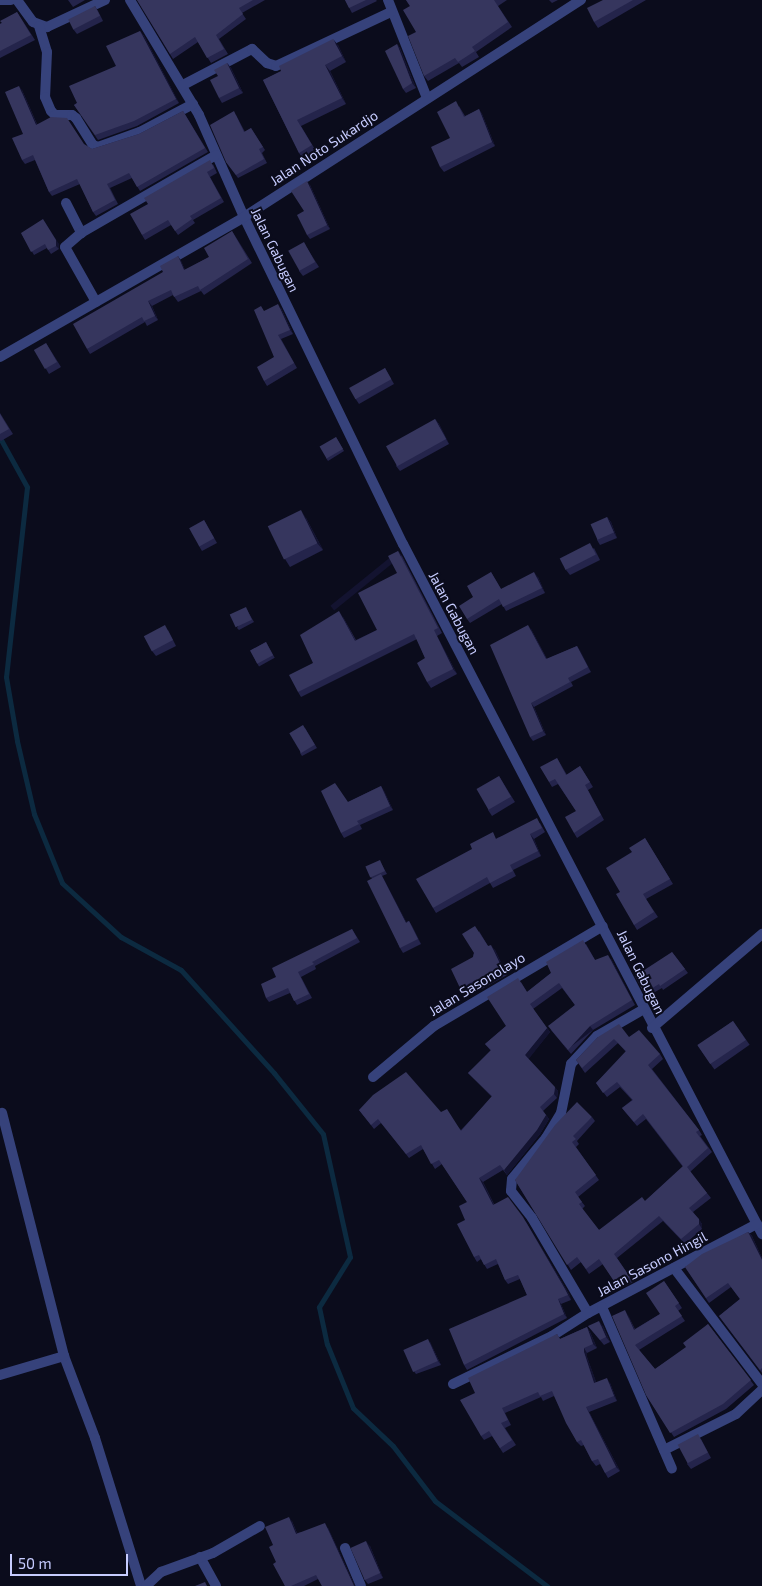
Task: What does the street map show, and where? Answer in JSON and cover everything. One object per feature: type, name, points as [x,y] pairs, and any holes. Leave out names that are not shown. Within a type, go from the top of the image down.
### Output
[{"type":"street","points":[[1,0],[11,0]]},
{"type":"street","points":[[17,0],[39,26],[47,52],[45,97],[51,111],[55,115],[72,115],[76,118],[93,145],[98,147],[140,132],[193,104]]},
{"type":"street","points":[[39,26],[47,27],[105,0]]},
{"type":"street","name":"Jalan Gabugan","points":[[130,0],[193,104],[244,217],[403,544],[603,926],[652,1028],[762,1234]]},
{"type":"street","points":[[388,0],[391,12],[427,98]]},
{"type":"street","name":"Jalan Noto Sukardjo","points":[[0,357],[244,217],[581,0]]},
{"type":"street","points":[[183,85],[252,49],[267,64],[276,66],[391,12]]},
{"type":"street","points":[[96,302],[65,247],[81,233],[216,155]]},
{"type":"street","points":[[66,203],[81,233]]},
{"type":"street","name":"Jalan Sasonolayo","points":[[373,1077],[434,1026],[603,926]]},
{"type":"street","points":[[652,1028],[762,934]]},
{"type":"street","name":"Jalan Sasono Hingil","points":[[644,1009],[597,1036],[571,1064],[561,1113],[546,1138],[510,1184],[511,1192],[532,1218],[588,1313],[757,1224]]},
{"type":"street","points":[[2,1113],[64,1356],[95,1438],[141,1586]]},
{"type":"street","points":[[674,1268],[762,1384]]},
{"type":"street","points":[[602,1307],[672,1470]]},
{"type":"street","points":[[452,1384],[552,1336],[588,1313]]},
{"type":"street","points":[[0,1375],[64,1356]]},
{"type":"street","points":[[664,1450],[736,1414],[762,1390]]},
{"type":"street","points":[[146,1586],[161,1572],[200,1557],[260,1526]]},
{"type":"street","points":[[345,1548],[361,1586]]},
{"type":"street","points":[[200,1557],[216,1586]]},
{"type":"building","points":[[137,0],[253,0],[239,8],[243,14],[216,35],[224,49],[207,58],[195,37],[170,54]]},
{"type":"building","points":[[345,0],[366,0],[349,8]]},
{"type":"building","points":[[406,0],[494,0],[508,22],[472,47],[475,51],[458,62],[455,58],[424,76],[408,36],[416,32],[403,10],[410,6]]},
{"type":"building","points":[[603,0],[633,0],[594,22],[587,8]]},
{"type":"building","points":[[95,6],[100,16],[73,29],[68,20]]},
{"type":"building","points":[[17,12],[31,35],[0,51],[0,24],[2,23],[0,21]]},
{"type":"building","points":[[140,31],[176,99],[134,121],[95,135],[74,105],[77,103],[69,86],[116,66],[106,46]]},
{"type":"building","points":[[333,39],[342,56],[325,65],[342,98],[297,120],[312,145],[299,153],[263,80],[281,71],[279,66]]},
{"type":"building","points":[[397,44],[412,83],[403,89],[385,51]]},
{"type":"building","points":[[227,63],[239,88],[219,98],[210,80],[218,76],[214,70]]},
{"type":"building","points":[[19,86],[36,125],[51,117],[67,118],[84,144],[92,149],[139,134],[183,111],[205,148],[137,187],[129,173],[107,184],[115,200],[93,212],[77,179],[49,192],[33,155],[22,160],[12,138],[23,134],[5,92]]},
{"type":"building","points":[[456,101],[464,117],[479,109],[492,142],[440,167],[431,147],[450,138],[437,112]]},
{"type":"building","points":[[234,111],[244,132],[251,128],[263,147],[259,149],[264,159],[236,175],[226,162],[210,125]]},
{"type":"building","points":[[210,160],[214,168],[207,172],[221,198],[190,216],[192,219],[175,231],[168,220],[142,235],[130,214],[148,204],[144,198]]},
{"type":"building","points":[[307,181],[327,225],[307,235],[297,215],[304,211],[291,191]]},
{"type":"building","points":[[43,219],[56,240],[56,246],[48,250],[45,244],[31,252],[21,233]]},
{"type":"building","points":[[232,231],[248,259],[200,290],[198,286],[174,297],[171,290],[148,301],[155,316],[144,321],[142,317],[87,349],[73,324],[163,272],[160,266],[178,256],[184,270],[209,257],[204,248]]},
{"type":"building","points":[[304,242],[315,262],[299,271],[288,251]]},
{"type":"building","points":[[278,304],[290,330],[278,335],[294,363],[264,381],[257,367],[274,357],[254,310],[261,306],[264,311]]},
{"type":"building","points":[[46,343],[57,362],[45,369],[34,350]]},
{"type":"building","points":[[385,368],[391,379],[355,399],[349,388]]},
{"type":"building","points":[[0,414],[9,429],[0,434]]},
{"type":"building","points":[[435,419],[446,439],[397,466],[386,446]]},
{"type":"building","points":[[336,437],[343,449],[327,459],[320,446]]},
{"type":"building","points":[[301,510],[317,543],[284,559],[268,526]]},
{"type":"building","points":[[607,517],[614,533],[597,540],[591,524]]},
{"type":"building","points":[[204,520],[214,538],[199,547],[189,528]]},
{"type":"building","points":[[590,543],[596,555],[566,570],[560,558]]},
{"type":"building","points":[[398,551],[438,628],[434,630],[453,669],[427,682],[417,663],[425,658],[414,634],[298,692],[289,675],[313,663],[300,635],[339,611],[355,641],[377,630],[358,593],[397,573],[388,556]]},
{"type":"building","points":[[491,572],[501,589],[534,572],[542,588],[503,607],[499,599],[467,619],[459,606],[473,597],[467,586]]},
{"type":"building","points":[[246,607],[252,620],[236,627],[230,615]]},
{"type":"building","points":[[165,625],[173,640],[152,651],[144,636]]},
{"type":"building","points":[[528,625],[546,659],[577,646],[588,667],[568,678],[570,682],[531,703],[543,731],[530,737],[490,645]]},
{"type":"building","points":[[266,642],[273,655],[257,664],[250,650]]},
{"type":"building","points":[[303,725],[315,745],[301,753],[289,733]]},
{"type":"building","points":[[557,758],[566,775],[580,766],[590,782],[585,785],[601,815],[574,833],[565,817],[576,811],[555,779],[549,782],[540,767]]},
{"type":"building","points":[[499,776],[511,797],[488,810],[476,789]]},
{"type":"building","points":[[335,783],[348,802],[381,786],[390,806],[357,821],[359,824],[341,833],[321,791]]},
{"type":"building","points":[[537,818],[542,828],[530,834],[538,851],[510,865],[513,871],[490,883],[487,877],[433,908],[416,879],[472,849],[470,844],[493,832],[496,839]]},
{"type":"building","points":[[645,838],[670,879],[643,894],[654,912],[634,925],[616,894],[620,892],[606,868],[632,852],[629,848]]},
{"type":"building","points":[[380,860],[385,871],[370,877],[365,867]]},
{"type":"building","points":[[381,874],[406,923],[409,921],[418,939],[400,948],[367,881]]},
{"type":"building","points":[[475,926],[488,946],[491,945],[503,970],[479,984],[476,980],[460,988],[451,969],[473,957],[474,953],[462,934]]},
{"type":"building","points":[[352,929],[357,938],[312,962],[314,964],[298,972],[309,994],[294,1001],[288,988],[266,998],[261,984],[276,977],[272,968]]},
{"type":"building","points":[[583,940],[595,960],[608,955],[632,1000],[590,1026],[568,1050],[548,1026],[575,1005],[559,983],[530,1004],[547,1028],[525,1055],[555,1087],[554,1094],[540,1107],[546,1115],[537,1130],[504,1170],[500,1165],[479,1178],[493,1205],[508,1197],[523,1217],[568,1295],[558,1299],[564,1314],[464,1365],[449,1329],[527,1295],[518,1275],[505,1280],[496,1259],[484,1265],[479,1255],[474,1257],[457,1224],[465,1220],[459,1206],[467,1202],[439,1160],[431,1164],[421,1145],[406,1154],[378,1119],[371,1125],[359,1110],[373,1095],[406,1072],[441,1112],[447,1109],[461,1131],[492,1096],[468,1073],[491,1050],[485,1044],[506,1026],[487,997],[518,978],[527,992],[551,973],[546,962]]},
{"type":"building","points":[[672,952],[685,969],[660,986],[659,984],[644,993],[635,976]]},
{"type":"building","points":[[733,1021],[746,1040],[710,1064],[697,1045]]},
{"type":"building","points":[[619,1024],[629,1037],[639,1030],[660,1054],[648,1065],[699,1130],[696,1132],[708,1148],[687,1167],[707,1193],[689,1208],[699,1219],[699,1224],[681,1239],[659,1216],[614,1254],[630,1277],[616,1284],[599,1259],[586,1269],[577,1257],[567,1265],[515,1180],[555,1125],[577,1102],[592,1117],[573,1136],[576,1139],[572,1142],[596,1175],[575,1192],[582,1202],[579,1204],[599,1230],[642,1197],[645,1201],[683,1166],[643,1114],[634,1122],[622,1108],[633,1100],[617,1082],[603,1093],[596,1083],[626,1051],[614,1039],[582,1068],[576,1060],[598,1037]]},
{"type":"building","points":[[748,1232],[762,1260],[762,1368],[760,1370],[719,1316],[740,1299],[728,1283],[706,1298],[685,1267],[702,1254]]},
{"type":"building","points":[[664,1281],[679,1303],[675,1306],[682,1316],[635,1345],[655,1369],[686,1347],[683,1343],[708,1324],[751,1380],[723,1404],[670,1433],[646,1395],[612,1316],[625,1310],[634,1330],[660,1314],[646,1293]]},
{"type":"building","points":[[599,1321],[606,1337],[600,1340],[588,1326]]},
{"type":"building","points":[[587,1327],[593,1344],[584,1348],[584,1352],[594,1383],[607,1378],[614,1396],[586,1407],[616,1467],[605,1473],[598,1459],[592,1461],[581,1440],[577,1442],[566,1423],[552,1391],[540,1396],[538,1392],[502,1408],[508,1420],[501,1423],[512,1440],[500,1448],[489,1431],[481,1436],[460,1400],[475,1393],[468,1378],[557,1334],[560,1339]]},
{"type":"building","points":[[428,1339],[438,1361],[413,1372],[403,1350]]},
{"type":"building","points":[[698,1434],[708,1453],[688,1463],[678,1445]]},
{"type":"building","points":[[289,1517],[296,1534],[325,1523],[354,1586],[322,1586],[316,1575],[291,1586],[285,1586],[273,1564],[276,1562],[269,1547],[273,1545],[265,1527]]},
{"type":"building","points":[[366,1541],[380,1573],[365,1580],[350,1548]]},
{"type":"building","points":[[205,1582],[207,1586],[195,1586]]},
{"type":"waterway","points":[[0,438],[27,487],[6,677],[17,741],[34,814],[62,883],[121,937],[181,970],[274,1073],[323,1134],[350,1257],[319,1307],[327,1344],[353,1408],[393,1446],[435,1501],[547,1586]]}]
